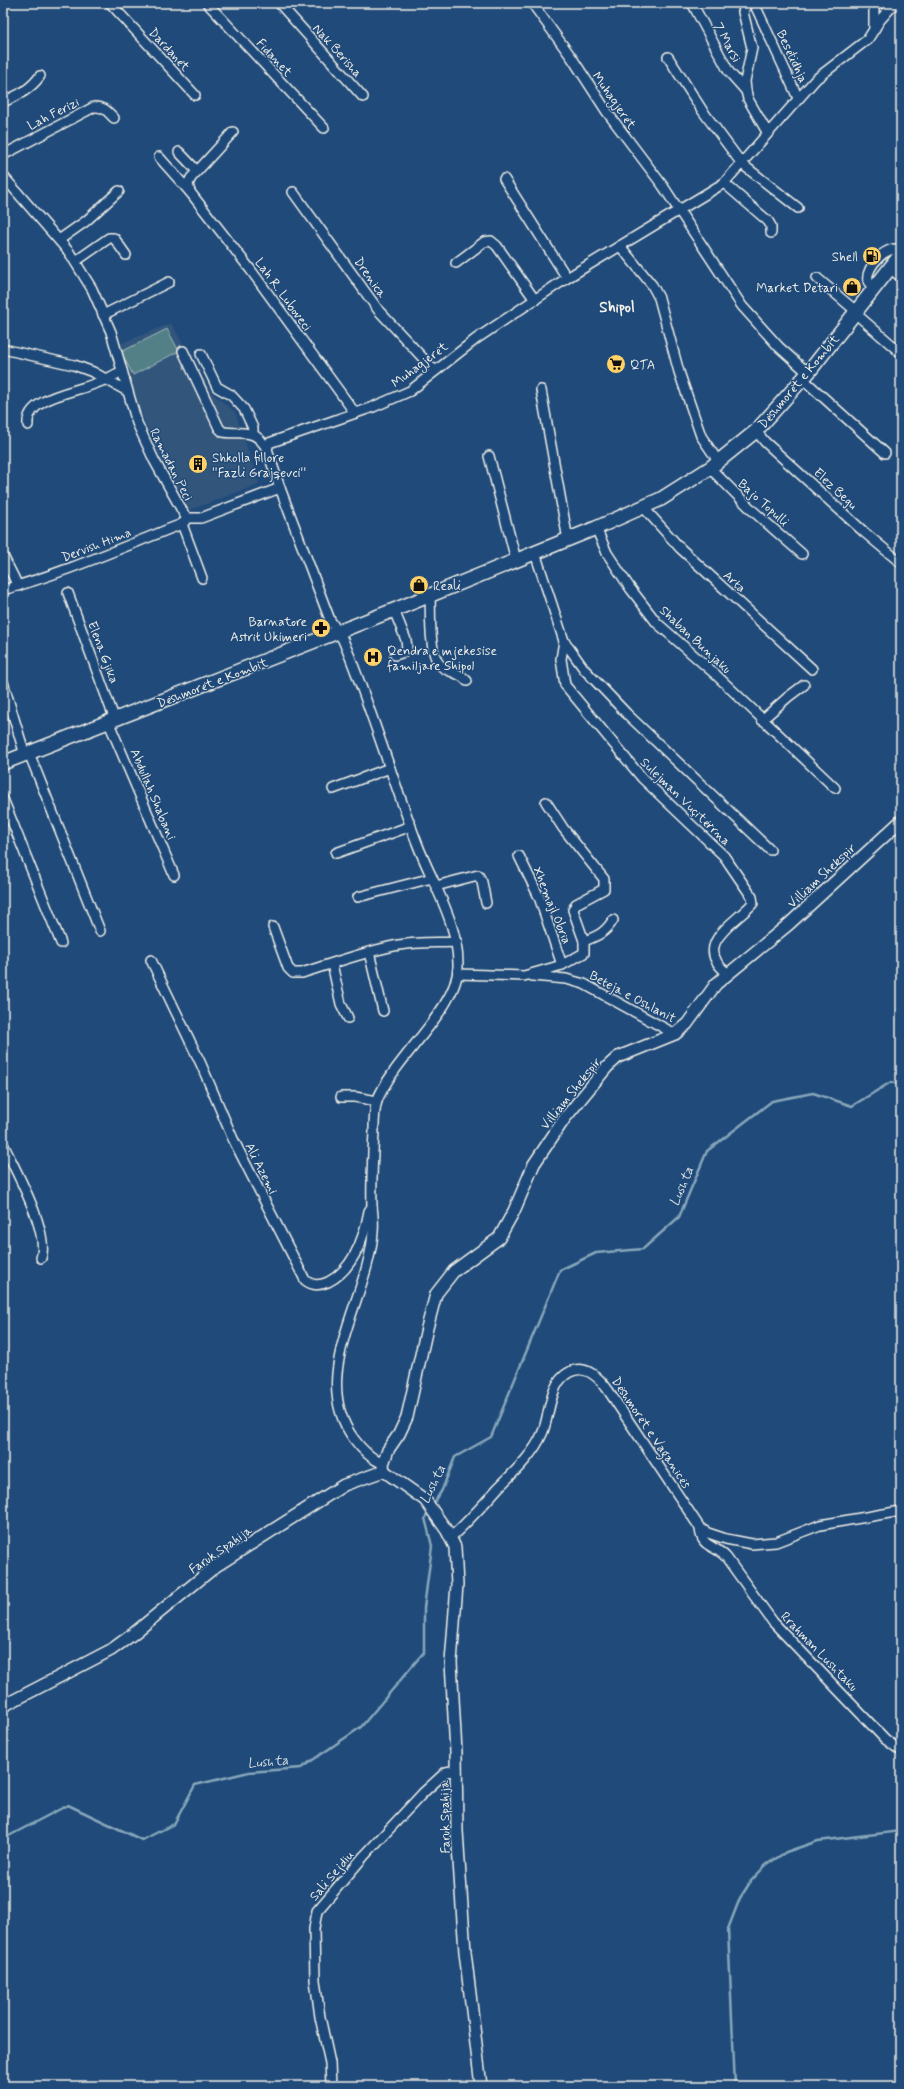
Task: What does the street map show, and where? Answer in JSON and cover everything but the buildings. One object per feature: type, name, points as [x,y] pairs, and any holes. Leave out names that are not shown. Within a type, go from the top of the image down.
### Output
[{"type":"main road","name":"Dëshmorët e Kombit","points":[[3,764],[338,633],[644,508],[714,464],[756,431],[806,376],[901,254]]},
{"type":"street","name":"Dardanët","points":[[110,3],[195,95]]},
{"type":"street","name":"Fidanet","points":[[207,3],[324,128]]},
{"type":"street","name":"Nak Berisha","points":[[279,3],[363,97]]},
{"type":"street","name":"Muhagjerët","points":[[532,3],[572,58],[607,112],[679,210]]},
{"type":"street","name":"7 Marsi","points":[[692,3],[729,72],[746,91]]},
{"type":"street","name":"7 Marsi","points":[[746,3],[743,12],[752,48],[745,81],[746,91],[748,99],[767,132]]},
{"type":"street","name":"Besëlidhja","points":[[754,3],[798,98]]},
{"type":"street","points":[[873,32],[874,3]]},
{"type":"street","name":"Muhagjerët","points":[[267,448],[269,443],[275,440],[392,400],[410,391],[476,339],[567,278],[724,183],[742,164],[767,132],[816,79],[859,46],[873,32],[880,20],[895,3]]},
{"type":"street","points":[[668,57],[702,110],[742,164],[798,208]]},
{"type":"street","points":[[3,102],[26,91],[34,85],[40,76]]},
{"type":"street","name":"Lah Ferizi","points":[[3,155],[94,107],[105,109],[114,118]]},
{"type":"street","points":[[190,192],[188,184],[196,171],[233,132]]},
{"type":"street","points":[[179,152],[196,171]]},
{"type":"street","name":"Lah R. Luboveci","points":[[159,157],[190,192],[269,295],[355,413]]},
{"type":"street","name":"Ramadan Peci","points":[[3,176],[76,261],[92,289],[111,332],[127,391],[138,423],[154,460],[181,510],[185,521],[201,518],[280,488]]},
{"type":"street","points":[[504,179],[567,278]]},
{"type":"street","points":[[724,183],[768,221],[771,226],[771,233]]},
{"type":"street","points":[[59,240],[86,221],[119,191]]},
{"type":"street","name":"Drenica","points":[[293,192],[379,311],[435,371]]},
{"type":"street","points":[[679,210],[742,306],[806,376],[885,453]]},
{"type":"street","points":[[76,261],[109,238],[114,238],[118,241],[126,255]]},
{"type":"street","points":[[456,263],[484,242],[491,241],[497,246],[535,300]]},
{"type":"street","name":"Bajo Topulli","points":[[620,246],[652,285],[659,298],[679,372],[698,430],[714,464],[752,510],[802,554]]},
{"type":"street","points":[[874,288],[869,283],[868,276],[873,264],[884,252],[894,248],[901,251]]},
{"type":"street","points":[[889,268],[901,277]]},
{"type":"street","points":[[817,278],[901,353]]},
{"type":"street","points":[[103,315],[169,282]]},
{"type":"street","points":[[3,349],[74,365],[106,378],[127,391]]},
{"type":"street","points":[[183,351],[219,428],[223,432],[253,433],[258,436],[267,448],[280,488],[330,620],[338,633],[363,690],[410,826],[434,882],[457,942],[457,982],[446,1003],[401,1062],[377,1101],[373,1149],[372,1206],[374,1224],[372,1249],[345,1332],[338,1369],[337,1390],[338,1405],[342,1419],[349,1432],[366,1454],[425,1500],[451,1538]]},
{"type":"street","points":[[201,354],[217,387],[231,395],[244,409],[253,428],[253,433]]},
{"type":"street","points":[[28,425],[30,412],[38,404],[122,371]]},
{"type":"street","points":[[541,390],[568,540]]},
{"type":"street","name":"Elez Begu","points":[[756,431],[765,442],[864,532],[901,563]]},
{"type":"street","points":[[489,456],[516,560]]},
{"type":"street","name":"Arta","points":[[644,508],[680,548],[812,669]]},
{"type":"street","points":[[185,521],[202,578]]},
{"type":"street","name":"Dervish Hima","points":[[3,590],[18,586],[185,521]]},
{"type":"street","name":"Shaban Bunjaku","points":[[596,528],[604,548],[614,564],[658,623],[714,673],[835,788]]},
{"type":"street","name":"Sulejman Vuçitërrna","points":[[535,553],[564,641],[584,669],[627,714],[770,850]]},
{"type":"street","points":[[3,556],[18,586]]},
{"type":"street","name":"Elena Gjika","points":[[68,593],[112,721]]},
{"type":"street","points":[[430,595],[432,636],[436,661],[445,669],[463,676],[467,681]]},
{"type":"street","points":[[394,610],[403,631],[407,648],[404,652],[395,655]]},
{"type":"street","name":"Sulejman Vuçitërrna","points":[[564,641],[561,659],[565,685],[642,778],[724,856],[752,897],[753,903],[731,922],[717,939],[715,959],[721,968],[727,973]]},
{"type":"street","points":[[3,682],[27,754],[100,931]]},
{"type":"street","points":[[762,720],[788,697],[804,686]]},
{"type":"street","name":"Abdullah Shabani","points":[[112,721],[174,876]]},
{"type":"street","points":[[333,789],[390,768]]},
{"type":"street","points":[[3,799],[61,943]]},
{"type":"street","points":[[546,802],[563,828],[604,879],[604,889],[576,904],[573,910],[584,940],[606,930],[613,920]]},
{"type":"street","name":"Villiam Shekspir","points":[[383,1468],[388,1450],[399,1434],[407,1417],[431,1309],[436,1294],[454,1271],[499,1238],[514,1211],[534,1164],[549,1140],[607,1066],[618,1057],[675,1034],[687,1024],[712,989],[727,973],[789,924],[901,821]]},
{"type":"street","points":[[336,854],[410,826]]},
{"type":"street","name":"Xhemajl Obria","points":[[518,856],[539,897],[562,965]]},
{"type":"street","points":[[358,897],[478,875],[482,882],[486,903]]},
{"type":"street","points":[[273,927],[288,968],[294,973],[302,973],[369,952],[414,943],[457,942]]},
{"type":"street","name":"Beteja e Oshlanit","points":[[458,974],[518,977],[531,975],[562,965],[584,953],[584,940]]},
{"type":"street","points":[[369,952],[383,1011]]},
{"type":"street","name":"Ali Azemi","points":[[151,960],[201,1064],[233,1140],[305,1280],[310,1284],[317,1285],[334,1278],[343,1272],[360,1245],[369,1211],[372,1206]]},
{"type":"street","points":[[332,964],[342,1004],[348,1018]]},
{"type":"street","name":"Beteja e Oshlanit","points":[[531,975],[536,977],[566,979],[584,984],[675,1034]]},
{"type":"street","points":[[341,1097],[355,1097],[377,1101]]},
{"type":"street","points":[[3,1144],[35,1213],[43,1243],[41,1258]]},
{"type":"street","name":"Dëshmorët e Vaganicës","points":[[451,1538],[528,1456],[542,1433],[559,1380],[570,1372],[581,1369],[594,1375],[608,1390],[700,1528]]},
{"type":"street","name":"Faruk Spahija","points":[[3,1706],[111,1650],[133,1634],[216,1566],[344,1485],[383,1468]]},
{"type":"street","points":[[700,1528],[726,1539],[752,1544],[764,1544],[776,1542],[820,1525],[901,1511]]},
{"type":"street","name":"Rrahman Lushtaku","points":[[700,1528],[704,1542],[719,1550],[726,1556],[780,1630],[886,1739],[901,1751]]},
{"type":"street","name":"Faruk Spahija","points":[[451,1538],[457,1585],[451,1662],[457,1831],[465,1952],[481,2086]]},
{"type":"street","name":"Sali Sejdiu","points":[[331,2086],[330,2063],[320,2017],[315,1980],[314,1929],[317,1911],[364,1856],[423,1792],[446,1772],[456,1770]]},
{"type":"shaded area","points":[[171,323],[211,392],[235,412],[259,484],[190,510],[166,469],[137,405],[117,345]]},
{"type":"green space","points":[[167,329],[179,351],[133,375],[121,352]]},
{"type":"waterway","name":"Lushta","points":[[433,1505],[442,1490],[455,1457],[491,1437],[560,1270],[596,1253],[643,1249],[679,1217],[707,1151],[772,1101],[813,1093],[852,1106],[891,1082],[901,1085]]},
{"type":"waterway","name":"Lushta","points":[[3,1839],[68,1805],[142,1840],[174,1824],[195,1785],[249,1772],[301,1768],[361,1727],[424,1652],[424,1608],[432,1546],[425,1518],[429,1511]]},
{"type":"waterway","points":[[735,2086],[728,1929],[740,1898],[751,1881],[766,1865],[786,1852],[818,1841],[901,1831]]},
{"type":"place","name":"Shell","points":[[872,256]]},
{"type":"place","name":"Market Detari","points":[[852,287]]},
{"type":"place","name":"QTA","points":[[616,364]]},
{"type":"place","name":"Shkolla fillore ''Fazli Grajqevci''","points":[[198,464]]},
{"type":"place","name":"Reali","points":[[419,585]]},
{"type":"place","name":"Barnatore Astrit Ukimeri","points":[[321,628]]},
{"type":"place","name":"Qendra e mjekesise familjare Shipol","points":[[373,657]]},
{"type":"district","name":"Shipol","points":[[617,307]]}]
